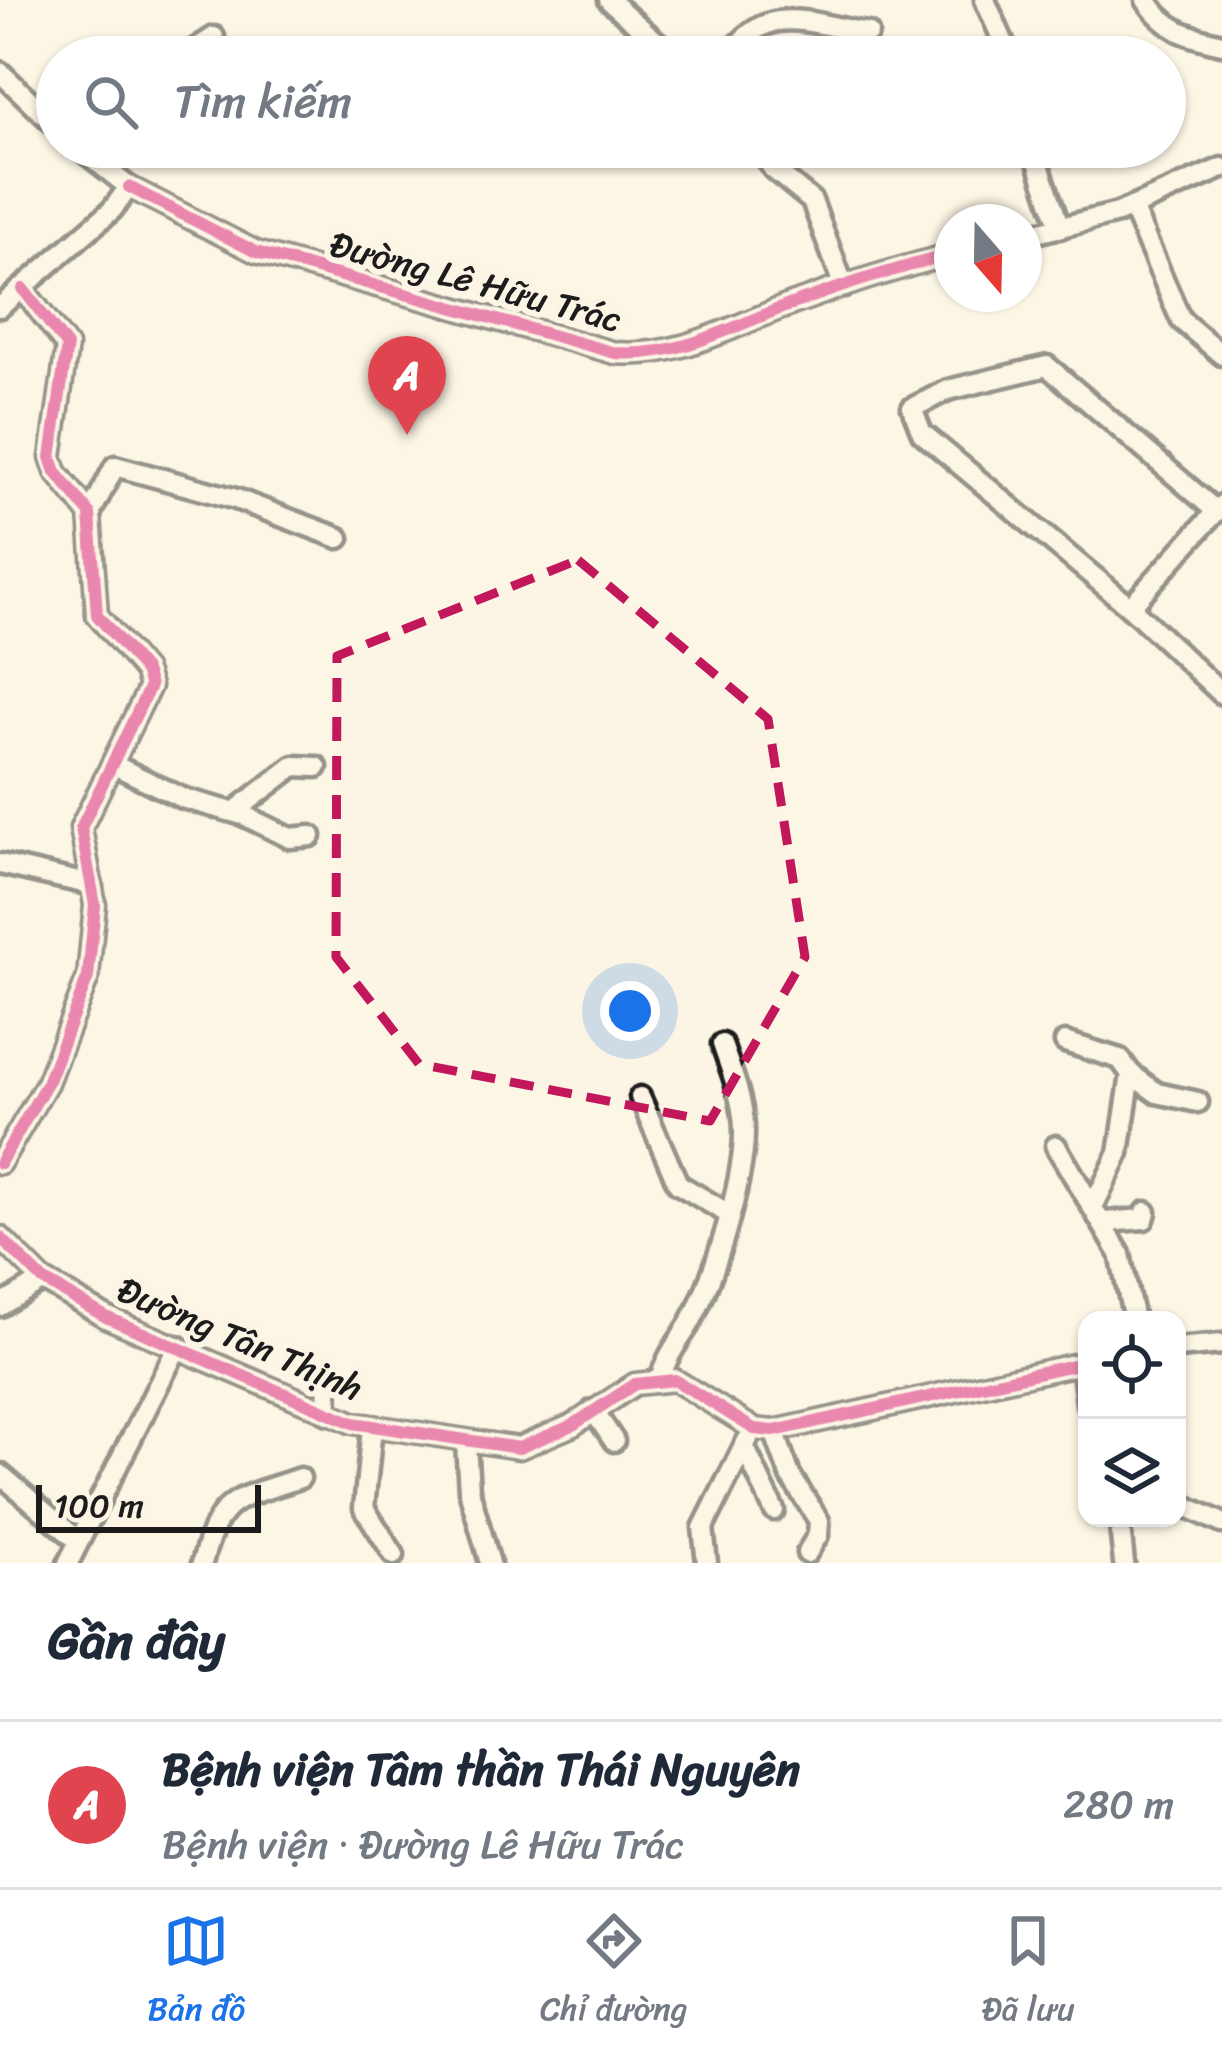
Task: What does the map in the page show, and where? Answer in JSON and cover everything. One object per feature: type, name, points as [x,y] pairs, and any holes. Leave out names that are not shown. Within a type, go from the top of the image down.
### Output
[{"type":"street","points":[[609,0],[650,36]]},
{"type":"street","points":[[985,0],[1001,36]]},
{"type":"street","points":[[1146,0],[1166,26],[1222,44]]},
{"type":"street","points":[[743,36],[776,14],[868,33]]},
{"type":"street","points":[[0,72],[36,107]]},
{"type":"street","points":[[1042,232],[1132,207],[1222,167]]},
{"type":"street","name":"Đường Lê Hữu Trác","points":[[105,168],[197,225],[310,270],[615,352],[679,350],[844,287],[934,260]]},
{"type":"street","points":[[778,168],[818,211],[844,287]]},
{"type":"street","points":[[1040,168],[1060,228]]},
{"type":"street","points":[[0,307],[112,210],[129,187]]},
{"type":"street","points":[[1132,207],[1181,320],[1222,355]]},
{"type":"street","points":[[0,1163],[47,1083],[76,1016],[94,944],[92,885],[81,828],[150,686],[145,670],[97,615],[90,514],[51,457],[67,346],[23,290]]},
{"type":"street","points":[[1130,607],[1219,508],[1047,366],[948,390],[912,408],[922,433],[1130,607],[1222,694]]},
{"type":"street","points":[[90,514],[115,466],[236,499],[339,538]]},
{"type":"street","points":[[112,764],[182,798],[234,812],[290,838],[310,836]]},
{"type":"street","points":[[234,812],[294,766],[317,766]]},
{"type":"street","points":[[0,864],[92,885]]},
{"type":"street","points":[[1065,1042],[1120,1059],[1131,1074],[1157,1093],[1198,1102]]},
{"type":"street","points":[[722,1045],[741,1103],[744,1135],[727,1213],[697,1306],[671,1348],[661,1380],[689,1385],[757,1436],[790,1475],[819,1521],[818,1535],[807,1553]]},
{"type":"street","points":[[1094,1205],[1119,1153],[1131,1074]]},
{"type":"street","points":[[640,1097],[678,1184],[727,1213]]},
{"type":"street","points":[[1055,1146],[1120,1253],[1132,1311]]},
{"type":"street","points":[[1105,1222],[1144,1219],[1146,1212]]},
{"type":"street","name":"Đường Tân Thịnh","points":[[0,1237],[44,1280],[106,1317],[328,1414],[372,1427],[518,1448],[545,1439],[635,1384],[661,1380]]},
{"type":"street","points":[[0,1306],[44,1280]]},
{"type":"street","points":[[1186,1347],[1222,1344]]},
{"type":"street","points":[[2,1479],[76,1555],[178,1346]]},
{"type":"street","points":[[706,1563],[703,1528],[757,1436],[1078,1364]]},
{"type":"street","points":[[327,1371],[328,1414]]},
{"type":"street","points":[[593,1410],[614,1441]]},
{"type":"street","points":[[372,1427],[364,1508],[394,1555]]},
{"type":"street","points":[[757,1436],[774,1510]]},
{"type":"street","points":[[466,1443],[469,1490],[490,1563]]},
{"type":"street","points":[[202,1563],[220,1513],[247,1496],[300,1478]]},
{"type":"street","points":[[1186,1506],[1222,1523]]},
{"type":"street","points":[[1119,1527],[1124,1563]]},
{"type":"highlighted area","points":[[578,560],[768,719],[805,957],[710,1121],[419,1064],[336,957],[337,656]]},
{"type":"cycle path","points":[[129,187],[256,252],[615,353],[662,351],[706,339],[831,290],[934,259]]},
{"type":"cycle path","points":[[0,1163],[47,1083],[88,977],[95,905],[81,828],[150,686],[145,671],[97,615],[90,514],[56,472],[51,457],[67,346],[23,289]]},
{"type":"cycle path","points":[[0,1237],[43,1280],[106,1317],[353,1423],[519,1448],[573,1425],[635,1384],[675,1380],[754,1429],[774,1431],[1078,1364]]},
{"type":"place","name":"Bệnh viện Tâm thần Thái Nguyên","points":[[407,435]]}]
